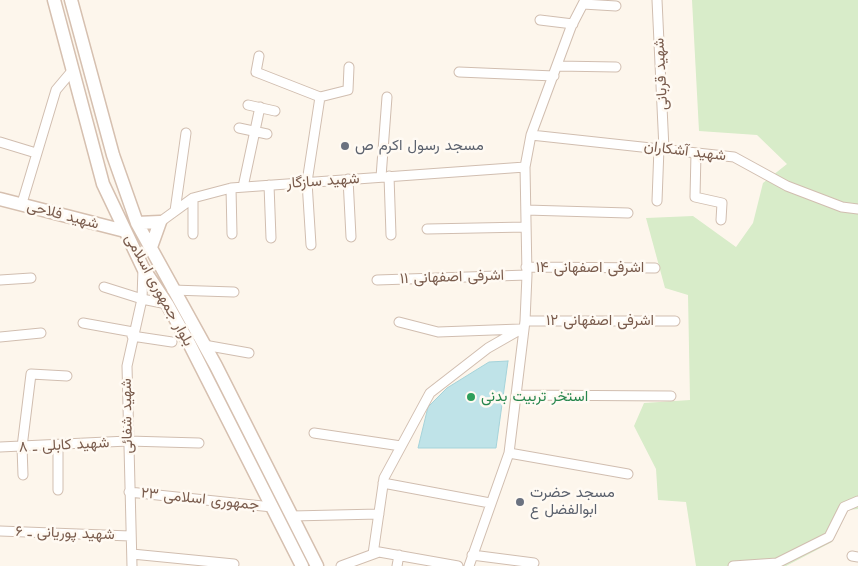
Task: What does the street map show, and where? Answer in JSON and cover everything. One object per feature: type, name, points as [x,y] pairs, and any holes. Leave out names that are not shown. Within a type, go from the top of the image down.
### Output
[{"type":"main road","name":"بلوار جمهوری اسلامی","points":[[54,0],[95,158],[104,184],[143,268],[167,304],[204,372],[302,566]]},
{"type":"main road","name":"بلوار جمهوری اسلامی","points":[[71,0],[113,154],[137,223],[172,290],[216,366],[317,566]]},
{"type":"main road","points":[[76,13],[81,0]]},
{"type":"main road","points":[[95,158],[101,161],[109,161],[113,154]]},
{"type":"main road","points":[[104,184],[115,176],[122,179]]},
{"type":"main road","name":"شهید فلاحی","points":[[0,199],[22,203],[125,231]]},
{"type":"main road","points":[[137,223],[160,222],[150,250]]},
{"type":"main road","points":[[204,372],[216,366]]},
{"type":"main road","points":[[289,540],[301,534]]},
{"type":"street","name":"شهید قربانی","points":[[657,0],[662,148],[657,201]]},
{"type":"street","points":[[468,566],[509,453],[524,325],[526,271],[525,167],[531,135],[573,24],[584,2],[616,6]]},
{"type":"street","points":[[540,20],[573,24]]},
{"type":"street","points":[[259,56],[256,72],[320,97],[348,90],[349,67]]},
{"type":"street","points":[[557,66],[616,67]]},
{"type":"street","points":[[22,203],[56,90],[72,71]]},
{"type":"street","points":[[459,72],[554,76]]},
{"type":"street","points":[[311,245],[307,182],[320,97]]},
{"type":"street","points":[[387,97],[385,176],[391,236]]},
{"type":"street","points":[[248,105],[275,110]]},
{"type":"street","points":[[243,187],[260,107]]},
{"type":"street","points":[[239,128],[267,134]]},
{"type":"street","points":[[175,211],[186,133]]},
{"type":"street","name":"شهید آشکاران","points":[[531,135],[734,157],[787,186],[842,207],[858,209]]},
{"type":"street","points":[[0,142],[36,153]]},
{"type":"street","points":[[696,153],[695,197],[722,203],[720,220]]},
{"type":"street","name":"شهید سازگار","points":[[160,222],[193,198],[231,188],[525,167]]},
{"type":"street","points":[[348,179],[351,237]]},
{"type":"street","points":[[269,185],[270,238]]},
{"type":"street","points":[[231,188],[232,234]]},
{"type":"street","points":[[193,198],[193,234]]},
{"type":"street","points":[[526,210],[628,213]]},
{"type":"street","points":[[427,229],[526,227]]},
{"type":"street","name":"شهید شفائی","points":[[132,566],[127,366],[142,299],[143,268]]},
{"type":"street","name":"اشرفی اصفهانی ۱۴","points":[[526,271],[654,268]]},
{"type":"street","name":"اشرفی اصفهانی ۱۱","points":[[376,280],[526,271]]},
{"type":"street","points":[[0,280],[31,278]]},
{"type":"street","points":[[104,287],[142,299],[167,304]]},
{"type":"street","points":[[172,290],[234,292]]},
{"type":"street","name":"اشرفی اصفهانی ۱۲","points":[[399,322],[438,332],[524,325],[675,321]]},
{"type":"street","points":[[83,322],[172,342]]},
{"type":"street","points":[[376,553],[383,483],[430,393],[488,348],[524,325]]},
{"type":"street","points":[[0,338],[41,333]]},
{"type":"street","points":[[204,345],[249,353]]},
{"type":"street","points":[[23,475],[22,447],[31,374],[67,376]]},
{"type":"street","points":[[517,394],[671,396]]},
{"type":"street","points":[[314,433],[401,446]]},
{"type":"street","name":"شهید کابلی ـ ۸","points":[[0,448],[128,442],[199,443]]},
{"type":"street","points":[[58,446],[58,490]]},
{"type":"street","points":[[509,453],[628,474]]},
{"type":"street","points":[[383,483],[490,504]]},
{"type":"street","name":"جمهوری اسلامی ۲۳","points":[[129,492],[272,507]]},
{"type":"street","points":[[733,566],[777,563],[829,537],[844,507],[858,501]]},
{"type":"street","points":[[292,516],[379,514]]},
{"type":"street","name":"شهید پوریانی ـ ۶","points":[[0,531],[130,536]]},
{"type":"street","points":[[341,566],[376,553],[458,566]]},
{"type":"street","points":[[132,554],[234,564]]},
{"type":"street","points":[[397,566],[398,555]]},
{"type":"street","points":[[472,555],[534,563]]},
{"type":"green space","points":[[692,0],[858,0],[858,509],[848,510],[832,542],[786,566],[696,566],[686,502],[658,500],[656,469],[634,426],[644,403],[690,400],[688,295],[665,288],[646,218],[693,216],[736,247],[753,223],[763,183],[787,164],[757,135],[699,131]]},
{"type":"water","name":"استخر تربیت بدنی","points":[[508,361],[496,448],[418,448],[428,407],[447,388],[489,362]]},
{"type":"place","name":"مسجد رسول اکرم ص","points":[[345,146]]},
{"type":"place","name":"استخر تربیت بدنی","points":[[471,397]]},
{"type":"place","name":"مسجد حضرت ابوالفضل ع","points":[[520,502]]}]
